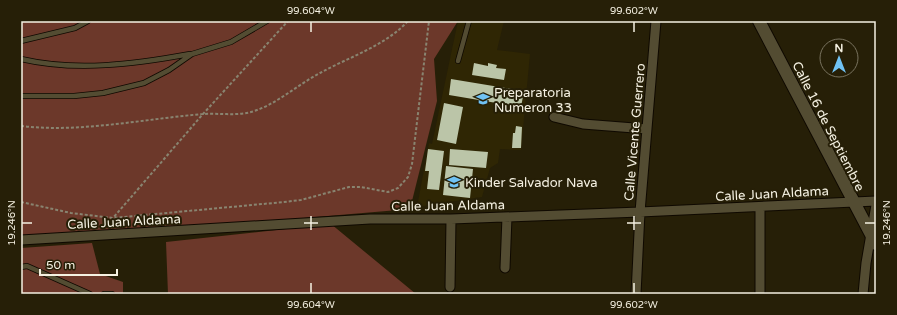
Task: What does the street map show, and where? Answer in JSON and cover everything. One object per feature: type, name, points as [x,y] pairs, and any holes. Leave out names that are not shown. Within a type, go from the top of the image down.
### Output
[{"type":"street","name":"Calle Vicente Guerrero","points":[[636,294],[640,212],[656,21]]},
{"type":"street","name":"Calle 16 de Septiembre","points":[[759,21],[853,203],[874,240]]},
{"type":"street","points":[[554,117],[583,124],[647,129]]},
{"type":"street","name":"Calle Juan Aldama","points":[[21,240],[345,221],[507,217],[876,202]]},
{"type":"street","points":[[863,294],[866,263],[874,240],[876,205]]},
{"type":"street","points":[[760,207],[760,294]]},
{"type":"street","points":[[505,268],[507,217]]},
{"type":"street","points":[[450,287],[451,219]]},
{"type":"lane","points":[[21,41],[75,28],[88,21]]},
{"type":"lane","points":[[21,59],[41,64],[96,67],[142,62],[192,54],[230,42],[267,21]]},
{"type":"lane","points":[[458,61],[469,21]]},
{"type":"lane","points":[[21,96],[74,96],[120,90],[144,83],[169,70],[192,54]]},
{"type":"lane","points":[[21,267],[27,266],[90,294]]},
{"type":"lane","points":[[104,294],[112,294]]},
{"type":"path","points":[[112,235],[113,218],[203,114],[288,21]]},
{"type":"path","points":[[21,126],[72,127],[203,114],[250,112],[267,106],[320,72],[365,51],[403,27],[408,21]]},
{"type":"path","points":[[21,202],[71,213],[113,218],[301,200],[349,187],[361,187],[388,192],[398,188],[408,177],[412,164],[429,21]]},
{"type":"shaded area","points":[[21,21],[458,21],[434,59],[437,101],[410,209],[164,230],[21,238]]},
{"type":"shaded area","name":"Preparatoria Numeron 33","points":[[458,21],[504,21],[497,50],[530,54],[521,150],[500,149],[498,163],[490,168],[482,197],[417,207],[429,143],[432,144]]},
{"type":"shaded area","points":[[331,224],[416,294],[168,294],[166,242]]},
{"type":"shaded area","points":[[92,243],[100,274],[123,282],[123,294],[21,294],[21,248]]},
{"type":"building","points":[[474,63],[488,66],[488,63],[497,65],[496,68],[506,69],[504,80],[472,75]]},
{"type":"building","points":[[451,79],[524,91],[521,107],[449,95]]},
{"type":"building","points":[[444,103],[463,107],[456,144],[437,140]]},
{"type":"building","points":[[516,126],[522,127],[521,148],[512,148],[513,133],[515,133]]},
{"type":"building","points":[[428,149],[444,151],[439,190],[427,189],[429,171],[425,171]]},
{"type":"building","points":[[450,149],[488,152],[486,168],[449,165]]},
{"type":"building","points":[[446,166],[473,169],[470,198],[443,195]]},
{"type":"place","name":"Preparatoria Numeron 33","points":[[483,99]]},
{"type":"place","name":"Kinder Salvador Nava","points":[[454,182]]}]
